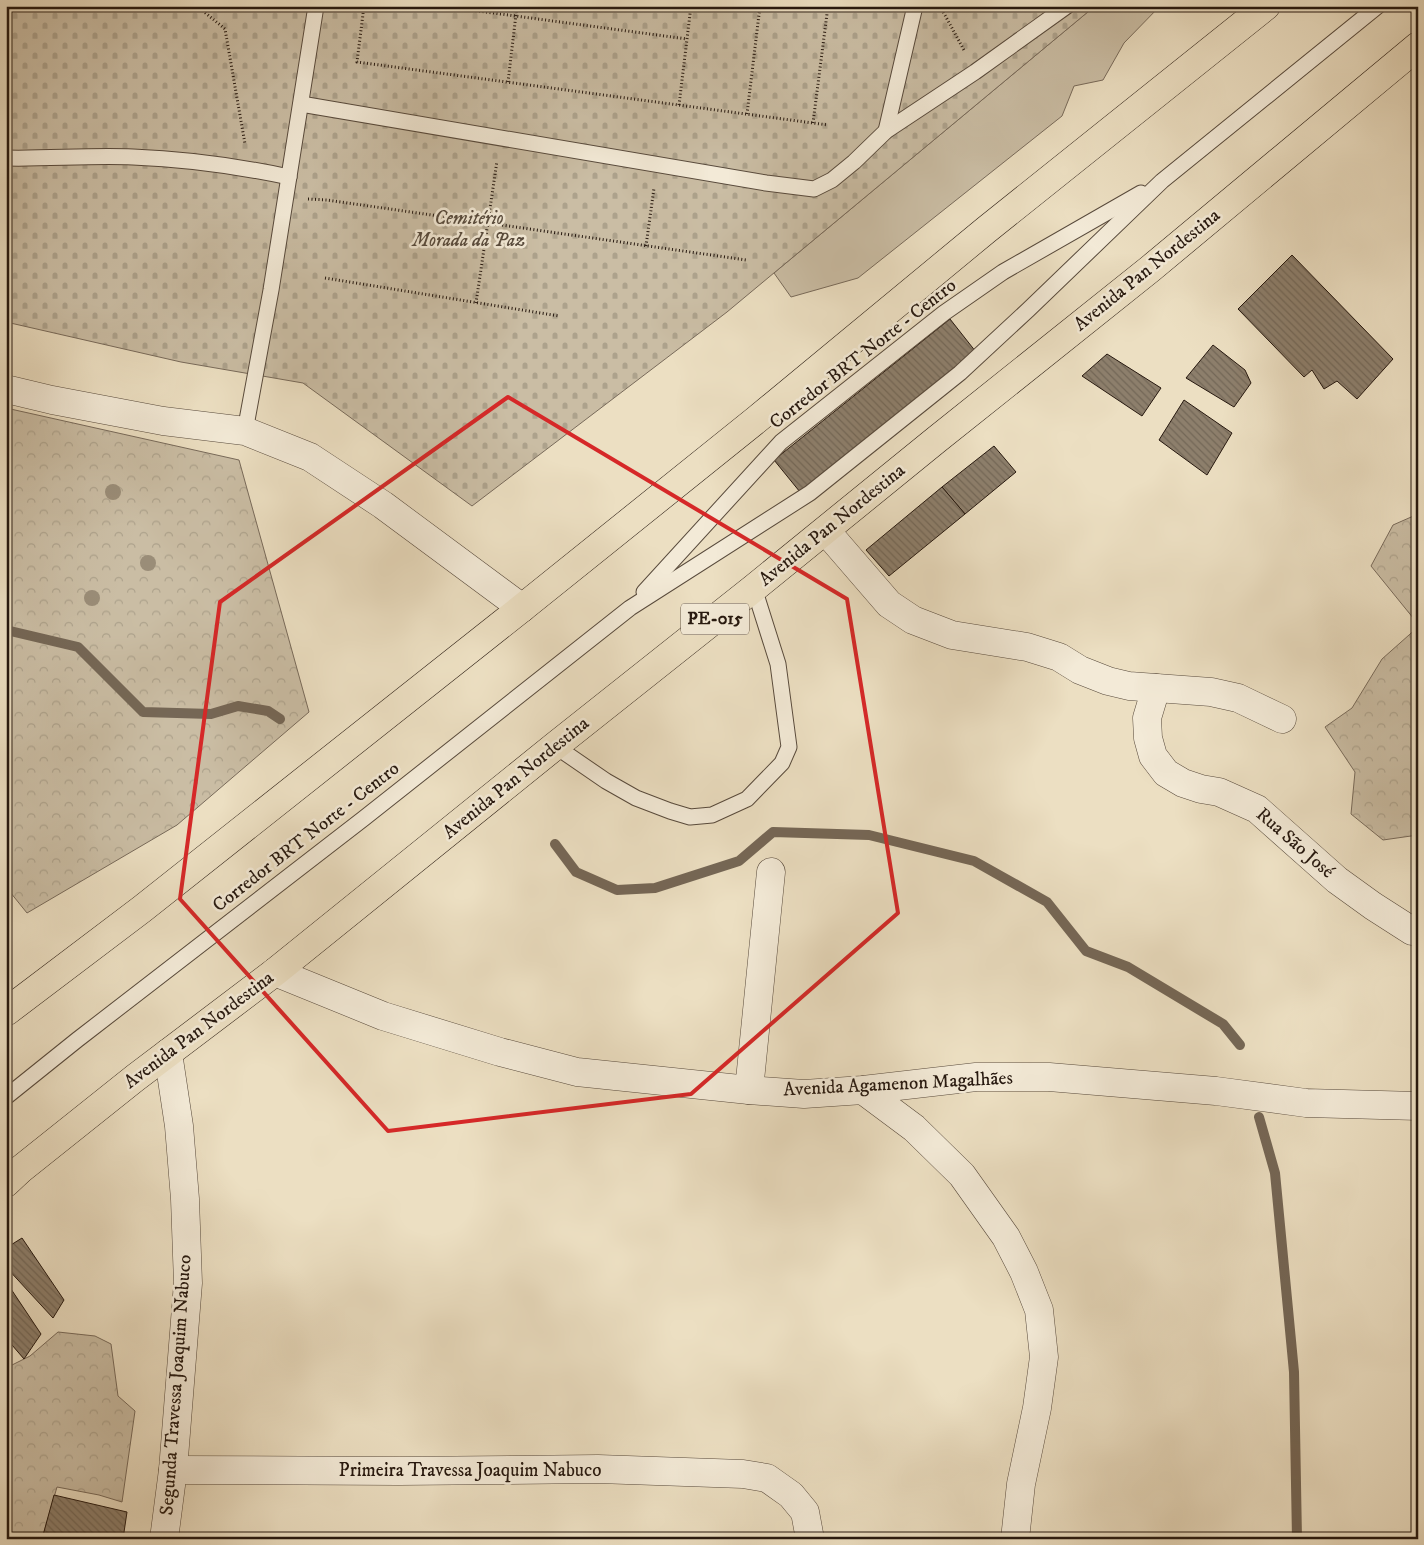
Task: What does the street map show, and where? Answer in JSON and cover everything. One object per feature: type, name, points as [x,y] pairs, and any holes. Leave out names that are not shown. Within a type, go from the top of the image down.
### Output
[{"type":"highway","points":[[6,1012],[142,908],[522,608],[756,420],[986,230],[1266,6]]},
{"type":"highway","name":"Avenida Pan Nordestina","points":[[6,1184],[22,1169],[168,1053],[275,972],[554,746],[826,531],[936,440],[1150,269],[1418,46]]},
{"type":"street","points":[[6,389],[52,400],[163,421],[245,431],[310,457],[384,505],[522,608]]},
{"type":"street","points":[[826,531],[889,604],[913,620],[952,635],[1028,647],[1060,657],[1080,670],[1108,681],[1129,686],[1211,692],[1238,698],[1282,719]]},
{"type":"street","name":"Rua São José","points":[[1156,688],[1147,718],[1148,738],[1153,756],[1166,774],[1183,783],[1219,792],[1257,809],[1337,880],[1388,916],[1412,931],[1418,931]]},
{"type":"street","points":[[748,1090],[771,872]]},
{"type":"street","name":"Avenida Agamenon Magalhães","points":[[275,972],[383,1016],[519,1057],[577,1072],[804,1094],[863,1090],[976,1077],[1050,1077],[1216,1091],[1306,1103],[1418,1106]]},
{"type":"street","name":"Segunda Travessa Joaquim Nabuco","points":[[164,1539],[173,1470],[188,1283],[185,1199],[179,1126],[168,1053]]},
{"type":"street","points":[[863,1090],[914,1128],[962,1175],[1006,1237],[1024,1272],[1038,1310],[1044,1357],[1037,1408],[1021,1484],[1015,1539]]},
{"type":"street","name":"Primeira Travessa Joaquim Nabuco","points":[[173,1470],[399,1471],[598,1469],[743,1474],[767,1478],[791,1495],[805,1512],[810,1539]]},
{"type":"lane","points":[[245,431],[271,290],[316,6]]},
{"type":"lane","points":[[886,131],[915,6]]},
{"type":"lane","points":[[301,104],[766,183],[814,189],[832,180],[886,131],[975,72],[1067,6]]},
{"type":"lane","name":"Corredor BRT Norte - Centro","points":[[6,1097],[630,608],[810,493],[952,379],[1028,310],[1162,181],[1378,6]]},
{"type":"lane","points":[[6,158],[132,157],[250,169],[289,177]]},
{"type":"lane","name":"Corredor BRT Norte - Centro","points":[[630,608],[781,442],[944,313],[1004,272],[1162,181]]},
{"type":"lane","points":[[554,746],[606,781],[636,798],[690,817],[712,815],[747,799],[782,763],[789,747],[786,712],[778,664],[754,588]]},
{"type":"path","points":[[197,6],[225,30],[250,169]]},
{"type":"path","points":[[364,6],[357,62],[828,125]]},
{"type":"path","points":[[441,6],[687,39]]},
{"type":"path","points":[[508,82],[517,6]]},
{"type":"path","points":[[679,105],[691,6]]},
{"type":"path","points":[[747,114],[760,6]]},
{"type":"path","points":[[813,123],[828,6]]},
{"type":"path","points":[[940,6],[975,72]]},
{"type":"path","points":[[476,303],[498,157]]},
{"type":"path","points":[[646,246],[655,179]]},
{"type":"path","points":[[286,198],[327,200],[746,260]]},
{"type":"path","points":[[325,278],[559,316]]},
{"type":"highlighted area","points":[[508,397],[847,599],[898,913],[691,1094],[388,1131],[180,899],[220,602]]},
{"type":"green space","name":"Cemitério Morada da Paz","points":[[6,6],[1095,6],[727,312],[472,506],[303,383],[181,362],[6,322]]},
{"type":"green space","points":[[1095,6],[1160,6],[1124,43],[1103,80],[1074,86],[1062,116],[858,278],[791,297],[774,273]]},
{"type":"green space","points":[[6,408],[239,460],[309,712],[177,825],[27,913],[6,887]]},
{"type":"green space","points":[[1418,514],[1418,624],[1371,566],[1393,525]]},
{"type":"green space","points":[[1418,627],[1418,835],[1383,840],[1351,814],[1355,772],[1325,727],[1352,708],[1382,659]]},
{"type":"green space","points":[[58,1332],[95,1336],[111,1344],[118,1396],[135,1411],[122,1502],[99,1495],[57,1487],[42,1539],[6,1539],[6,1368],[30,1356]]},
{"type":"building","points":[[1292,255],[1393,359],[1357,399],[1337,381],[1324,389],[1312,370],[1304,377],[1238,309]]},
{"type":"building","points":[[950,319],[976,352],[800,492],[774,460]]},
{"type":"building","points":[[1213,345],[1245,370],[1251,383],[1234,407],[1186,378]]},
{"type":"building","points":[[1107,354],[1161,388],[1142,416],[1082,376]]},
{"type":"building","points":[[1184,400],[1232,433],[1207,475],[1159,440]]},
{"type":"building","points":[[994,446],[1016,472],[965,514],[942,487]]},
{"type":"building","points":[[942,487],[965,514],[889,576],[866,550]]},
{"type":"building","points":[[22,1238],[64,1300],[53,1318],[6,1267],[6,1248]]},
{"type":"building","points":[[6,1283],[41,1334],[24,1359],[6,1338]]},
{"type":"building","points":[[54,1495],[127,1512],[123,1539],[42,1539]]},
{"type":"waterway","points":[[6,630],[78,647],[143,712],[211,714],[238,706],[268,711],[280,719]]},
{"type":"waterway","points":[[555,844],[576,872],[617,890],[655,888],[739,861],[773,832],[869,835],[974,861],[1047,902],[1086,951],[1128,967],[1223,1024],[1240,1045]]},
{"type":"waterway","points":[[1259,1117],[1275,1173],[1294,1372],[1297,1539]]}]
